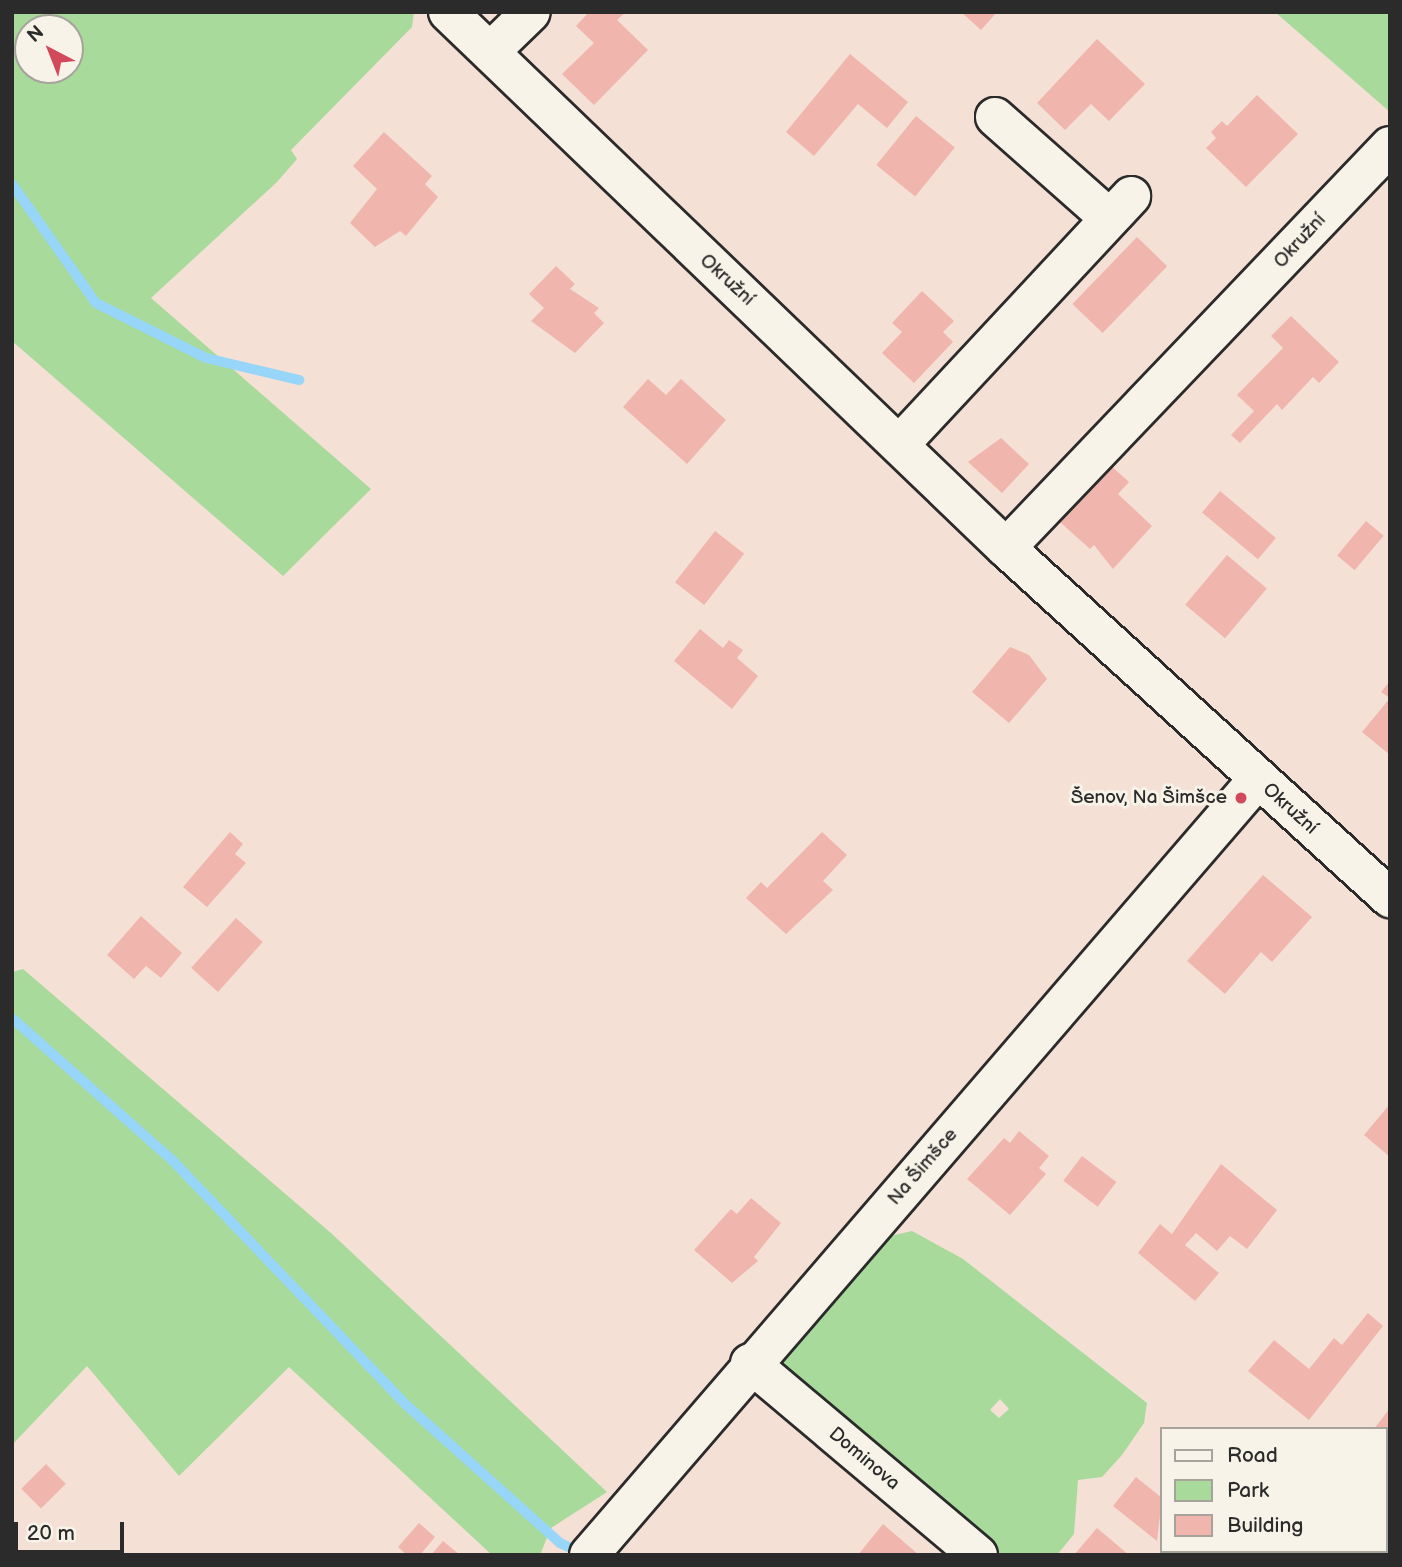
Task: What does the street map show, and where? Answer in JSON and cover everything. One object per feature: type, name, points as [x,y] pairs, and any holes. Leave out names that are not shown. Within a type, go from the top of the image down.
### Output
[{"type":"street","name":"Okružní","points":[[448,12],[492,50],[1006,548],[1257,780],[1390,898]]},
{"type":"street","points":[[492,50],[531,12]]},
{"type":"street","points":[[900,444],[1120,207],[995,117]]},
{"type":"street","name":"Okružní","points":[[1006,548],[1390,146]]},
{"type":"street","name":"Na Šimšce","points":[[589,1555],[750,1363],[1257,780]]},
{"type":"street","name":"Dominova","points":[[750,1363],[978,1555]]},
{"type":"green space","points":[[12,12],[414,12],[412,27],[291,150],[297,159],[277,182],[151,298],[371,489],[283,576],[12,341]]},
{"type":"green space","points":[[1275,12],[1390,12],[1390,112]]},
{"type":"green space","points":[[23,969],[332,1234],[607,1492],[551,1528],[540,1555],[492,1555],[289,1367],[179,1476],[87,1366],[12,1445],[12,972]]},
{"type":"green space","points":[[912,1231],[963,1259],[1147,1403],[1144,1423],[1122,1455],[1102,1477],[1078,1480],[1074,1534],[1057,1555],[985,1555],[772,1367],[882,1238]],"holes":[[[1000,1399],[1009,1409],[999,1418],[990,1410]]]},
{"type":"building","points":[[589,12],[626,12],[617,20],[648,50],[594,105],[562,74],[594,43],[576,26]]},
{"type":"building","points":[[961,12],[997,12],[981,30]]},
{"type":"building","points":[[1097,39],[1145,84],[1109,121],[1091,104],[1065,130],[1037,103]]},
{"type":"building","points":[[850,54],[908,102],[887,128],[858,104],[814,156],[786,132]]},
{"type":"building","points":[[1257,95],[1298,134],[1246,187],[1206,148],[1216,138],[1211,132],[1222,121],[1227,126]]},
{"type":"building","points":[[916,116],[955,147],[915,196],[876,165]]},
{"type":"building","points":[[384,132],[432,176],[425,184],[438,197],[406,236],[400,231],[375,247],[350,223],[377,189],[353,166]]},
{"type":"building","points":[[1137,237],[1167,266],[1103,333],[1072,304]]},
{"type":"building","points":[[556,266],[575,284],[570,289],[599,308],[594,313],[604,323],[575,353],[531,321],[544,308],[529,294]]},
{"type":"building","points":[[922,291],[954,321],[943,332],[953,342],[914,383],[882,353],[902,332],[892,323]]},
{"type":"building","points":[[1291,316],[1339,362],[1319,383],[1313,377],[1282,410],[1277,404],[1240,443],[1231,435],[1254,411],[1237,395],[1283,348],[1271,336]]},
{"type":"building","points":[[648,379],[666,395],[681,379],[726,420],[687,464],[623,407]]},
{"type":"building","points":[[1001,438],[1029,464],[1002,493],[968,462]]},
{"type":"building","points":[[1111,466],[1129,482],[1118,494],[1152,526],[1113,569],[1094,545],[1090,549],[1060,522]]},
{"type":"building","points":[[1220,491],[1276,538],[1258,559],[1202,512]]},
{"type":"building","points":[[1366,521],[1384,536],[1355,570],[1337,555]]},
{"type":"building","points":[[715,531],[744,554],[704,605],[675,582]]},
{"type":"building","points":[[1227,555],[1267,588],[1225,638],[1185,605]]},
{"type":"building","points":[[700,629],[723,648],[729,640],[743,650],[737,658],[758,676],[732,709],[674,661]]},
{"type":"building","points":[[1010,647],[1029,655],[1047,679],[1009,723],[972,692]]},
{"type":"building","points":[[1390,681],[1390,698],[1381,692]]},
{"type":"building","points":[[1390,698],[1390,755],[1362,732]]},
{"type":"building","points":[[230,832],[243,844],[235,854],[246,863],[207,907],[183,887]]},
{"type":"building","points":[[822,832],[847,855],[823,881],[833,890],[786,934],[746,898],[761,882],[767,888]]},
{"type":"building","points":[[1263,875],[1312,917],[1272,962],[1261,952],[1225,994],[1187,961]]},
{"type":"building","points":[[141,916],[182,953],[161,978],[146,966],[134,979],[107,955]]},
{"type":"building","points":[[236,918],[263,942],[218,992],[191,968]]},
{"type":"building","points":[[1390,1104],[1390,1157],[1364,1135]]},
{"type":"building","points":[[1019,1131],[1049,1156],[1039,1168],[1046,1174],[1010,1215],[967,1179],[1004,1138],[1010,1143]]},
{"type":"building","points":[[1082,1156],[1116,1182],[1098,1207],[1063,1181]]},
{"type":"building","points":[[1221,1164],[1277,1210],[1247,1249],[1230,1236],[1217,1251],[1196,1233],[1185,1245],[1219,1273],[1195,1301],[1138,1253],[1160,1224],[1172,1234]]},
{"type":"building","points":[[751,1198],[781,1223],[754,1257],[758,1261],[732,1283],[694,1250],[731,1209],[737,1214]]},
{"type":"building","points":[[1368,1313],[1383,1326],[1309,1420],[1248,1371],[1274,1340],[1309,1369],[1334,1338],[1342,1345]]},
{"type":"building","points":[[1390,1408],[1390,1480],[1388,1427],[1376,1427]]},
{"type":"building","points":[[46,1464],[66,1484],[41,1509],[21,1489]]},
{"type":"building","points":[[1136,1477],[1160,1496],[1157,1541],[1113,1506]]},
{"type":"building","points":[[419,1523],[435,1537],[420,1555],[407,1555],[398,1547]]},
{"type":"building","points":[[883,1524],[919,1555],[858,1555]]},
{"type":"building","points":[[1097,1528],[1129,1555],[1074,1555]]},
{"type":"building","points":[[443,1541],[460,1555],[431,1555]]},
{"type":"waterway","points":[[12,184],[96,303],[206,358],[299,380]]},
{"type":"waterway","points":[[12,1018],[174,1162],[403,1402],[560,1543],[584,1554]]},
{"type":"place","name":"Šenov, Na Šimšce","points":[[1241,798]]}]
